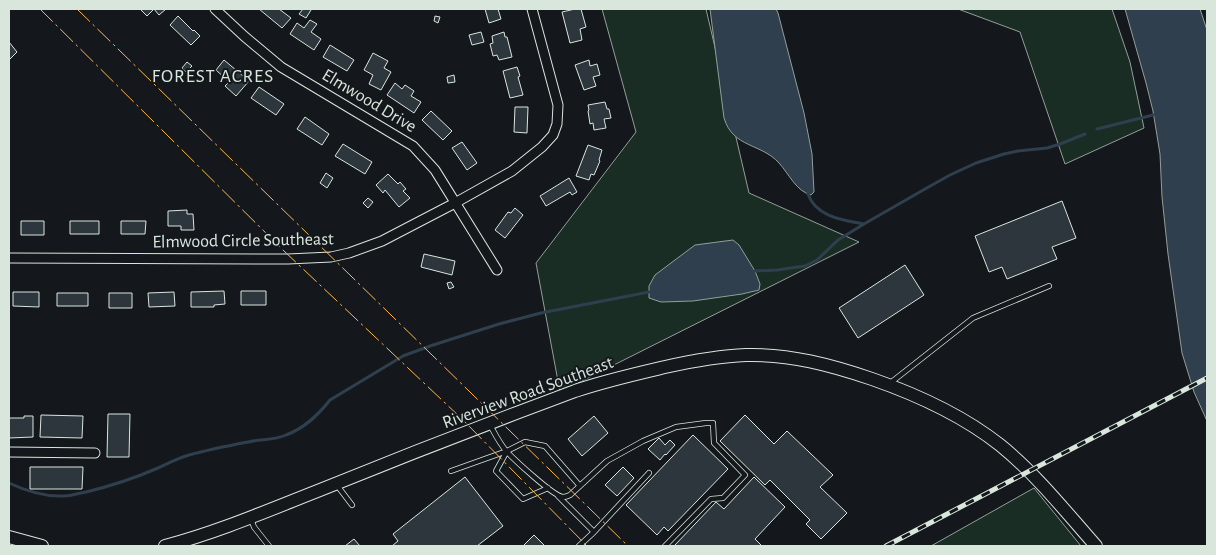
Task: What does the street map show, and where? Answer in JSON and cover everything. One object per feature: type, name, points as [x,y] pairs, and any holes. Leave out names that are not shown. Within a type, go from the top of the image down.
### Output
[{"type":"street","name":"Elmwood Drive","points":[[215,9],[281,67],[413,146],[435,170],[497,270]]},
{"type":"street","name":"Elmwood Circle Southeast","points":[[9,258],[288,260],[331,257],[349,253],[382,241],[512,171],[542,147],[553,135],[557,124],[558,105],[532,9]]},
{"type":"street","name":"Riverview Road Southeast","points":[[165,546],[251,518],[490,423],[577,391],[612,380],[687,362],[729,356],[762,355],[804,359],[850,371],[925,399],[952,414],[979,430],[1002,447],[1040,484],[1096,546]]},
{"type":"street","points":[[9,452],[95,453]]},
{"type":"street","points":[[9,537],[42,546]]},
{"type":"lane","points":[[888,384],[973,318],[1049,286]]},
{"type":"lane","points":[[490,423],[507,451],[557,495],[594,532]]},
{"type":"lane","points":[[557,495],[564,497],[570,495],[607,461],[643,440],[676,427],[713,423],[714,443],[745,476],[724,498],[711,500],[665,546]]},
{"type":"lane","points":[[450,471],[507,451],[525,442],[545,446],[580,486]]},
{"type":"lane","points":[[507,451],[496,471],[523,499],[548,488]]},
{"type":"lane","points":[[579,546],[649,473]]},
{"type":"lane","points":[[335,484],[352,505]]},
{"type":"lane","points":[[251,518],[254,527],[269,546]]},
{"type":"green space","points":[[602,9],[706,9],[749,193],[859,242],[560,392],[536,263],[636,132]]},
{"type":"green space","points":[[958,9],[1112,9],[1130,62],[1144,128],[1065,164],[1020,32]]},
{"type":"green space","points":[[1034,488],[1081,546],[931,546]]},
{"type":"water","points":[[710,9],[776,9],[804,113],[812,154],[814,192],[811,195],[801,190],[772,157],[741,140],[728,128],[724,118]]},
{"type":"water","points":[[1125,9],[1200,9],[1207,30],[1207,421],[1194,392],[1182,353],[1168,254],[1160,154],[1153,111]]},
{"type":"water","points":[[733,240],[739,245],[755,271],[760,284],[759,290],[693,301],[661,302],[649,298],[649,286],[655,275],[695,245]]},
{"type":"building","points":[[140,9],[154,9],[147,16]]},
{"type":"building","points":[[154,9],[166,9],[159,15]]},
{"type":"building","points":[[259,9],[279,9],[291,18],[282,28]]},
{"type":"building","points":[[303,9],[311,10],[306,18],[299,14]]},
{"type":"building","points":[[485,9],[498,9],[501,19],[489,23]]},
{"type":"building","points":[[581,9],[586,27],[580,29],[582,40],[570,43],[562,12]]},
{"type":"building","points":[[178,16],[200,36],[191,45],[170,25]]},
{"type":"building","points":[[435,16],[440,17],[438,23],[434,21]]},
{"type":"building","points":[[310,20],[317,24],[311,32],[321,39],[314,50],[290,34],[297,23],[304,28]]},
{"type":"building","points":[[481,32],[484,42],[472,45],[469,35]]},
{"type":"building","points":[[504,32],[512,57],[499,60],[497,55],[493,56],[490,44],[493,43],[492,36]]},
{"type":"building","points":[[9,42],[17,52],[9,60]]},
{"type":"building","points":[[330,45],[354,60],[347,71],[323,57]]},
{"type":"building","points":[[373,53],[388,61],[384,68],[391,72],[381,90],[369,84],[373,75],[364,70]]},
{"type":"building","points":[[224,60],[249,81],[236,96],[225,86],[229,82],[216,70]]},
{"type":"building","points":[[589,60],[590,66],[597,64],[600,75],[593,77],[596,86],[584,90],[575,65]]},
{"type":"building","points":[[187,62],[192,66],[186,72],[182,68]]},
{"type":"building","points":[[517,67],[523,95],[510,98],[503,71]]},
{"type":"building","points":[[454,75],[455,82],[448,83],[447,77]]},
{"type":"building","points":[[395,83],[402,89],[405,85],[414,91],[411,96],[421,102],[414,113],[387,95]]},
{"type":"building","points":[[259,87],[284,104],[276,115],[251,98]]},
{"type":"building","points":[[605,102],[611,118],[604,119],[606,128],[594,130],[593,123],[590,124],[588,105]]},
{"type":"building","points":[[515,107],[528,107],[527,133],[514,132]]},
{"type":"building","points":[[431,111],[452,131],[443,140],[422,120]]},
{"type":"building","points":[[305,117],[329,134],[322,145],[297,129]]},
{"type":"building","points":[[462,142],[477,163],[467,170],[452,148]]},
{"type":"building","points":[[343,144],[372,162],[365,174],[335,156]]},
{"type":"building","points":[[588,145],[602,150],[594,175],[591,174],[589,180],[576,176]]},
{"type":"building","points":[[326,173],[333,178],[327,188],[320,183]]},
{"type":"building","points":[[388,174],[398,184],[400,182],[406,189],[403,191],[410,198],[399,207],[385,190],[383,193],[376,185]]},
{"type":"building","points":[[569,178],[577,192],[572,195],[570,192],[546,206],[540,196]]},
{"type":"building","points":[[368,198],[373,202],[368,208],[363,203]]},
{"type":"building","points":[[1062,201],[1076,238],[1052,247],[1057,259],[1007,279],[1002,267],[989,272],[975,236]]},
{"type":"building","points":[[515,208],[523,215],[505,238],[495,230],[508,212],[511,213]]},
{"type":"building","points":[[187,210],[187,214],[193,214],[194,230],[181,230],[181,226],[168,226],[168,211]]},
{"type":"building","points":[[21,221],[44,221],[44,235],[21,235]]},
{"type":"building","points":[[70,221],[99,221],[99,234],[70,234]]},
{"type":"building","points":[[121,221],[146,221],[145,234],[121,234]]},
{"type":"building","points":[[424,254],[455,261],[452,275],[421,267]]},
{"type":"building","points":[[905,265],[924,295],[858,338],[839,308]]},
{"type":"building","points":[[451,282],[454,287],[449,289],[447,283]]},
{"type":"building","points":[[224,291],[225,304],[214,305],[214,307],[191,307],[191,292]]},
{"type":"building","points":[[241,291],[266,291],[266,305],[241,305]]},
{"type":"building","points":[[13,292],[39,292],[39,307],[13,306]]},
{"type":"building","points":[[174,292],[175,306],[149,307],[148,293]]},
{"type":"building","points":[[57,293],[88,293],[88,306],[57,306]]},
{"type":"building","points":[[109,293],[132,293],[132,308],[109,308]]},
{"type":"building","points":[[108,414],[130,414],[129,457],[107,457]]},
{"type":"building","points":[[41,415],[83,416],[82,438],[40,437]]},
{"type":"building","points":[[745,415],[774,444],[787,431],[833,475],[820,487],[847,513],[821,539],[806,524],[810,520],[770,480],[765,485],[720,441]]},
{"type":"building","points":[[24,416],[33,416],[33,437],[9,438],[9,418],[24,418]]},
{"type":"building","points":[[594,416],[608,433],[582,456],[568,439]]},
{"type":"building","points":[[693,435],[728,469],[668,531],[664,527],[657,535],[626,505]]},
{"type":"building","points":[[659,438],[665,445],[670,440],[675,445],[660,460],[648,449]]},
{"type":"building","points":[[30,467],[83,467],[82,489],[30,489]]},
{"type":"building","points":[[623,467],[634,478],[617,496],[605,485]]},
{"type":"building","points":[[465,477],[503,526],[477,546],[392,546],[398,541],[393,534]]},
{"type":"building","points":[[754,477],[785,507],[755,539],[761,546],[674,546],[716,502],[724,509]]},
{"type":"building","points":[[534,535],[545,546],[523,546]]},
{"type":"building","points":[[354,539],[360,546],[345,546]]},
{"type":"waterway","points":[[1097,129],[1153,115]]},
{"type":"waterway","points":[[755,271],[805,266],[817,260],[838,240],[864,224],[950,175],[976,163],[1018,151],[1047,148],[1085,134]]},
{"type":"waterway","points":[[808,194],[817,208],[824,213],[839,219],[864,224]]},
{"type":"waterway","points":[[9,483],[29,491],[69,496],[123,482],[189,455],[253,441],[282,437],[305,425],[330,400],[403,356],[499,324],[541,313],[649,292]]},
{"type":"railway","points":[[886,546],[1207,378]]},
{"type":"power","points":[[40,9],[284,251],[461,418],[587,546]]},
{"type":"power","points":[[77,9],[628,546]]},
{"type":"district","name":"FOREST ACRES","points":[[213,76]]}]
